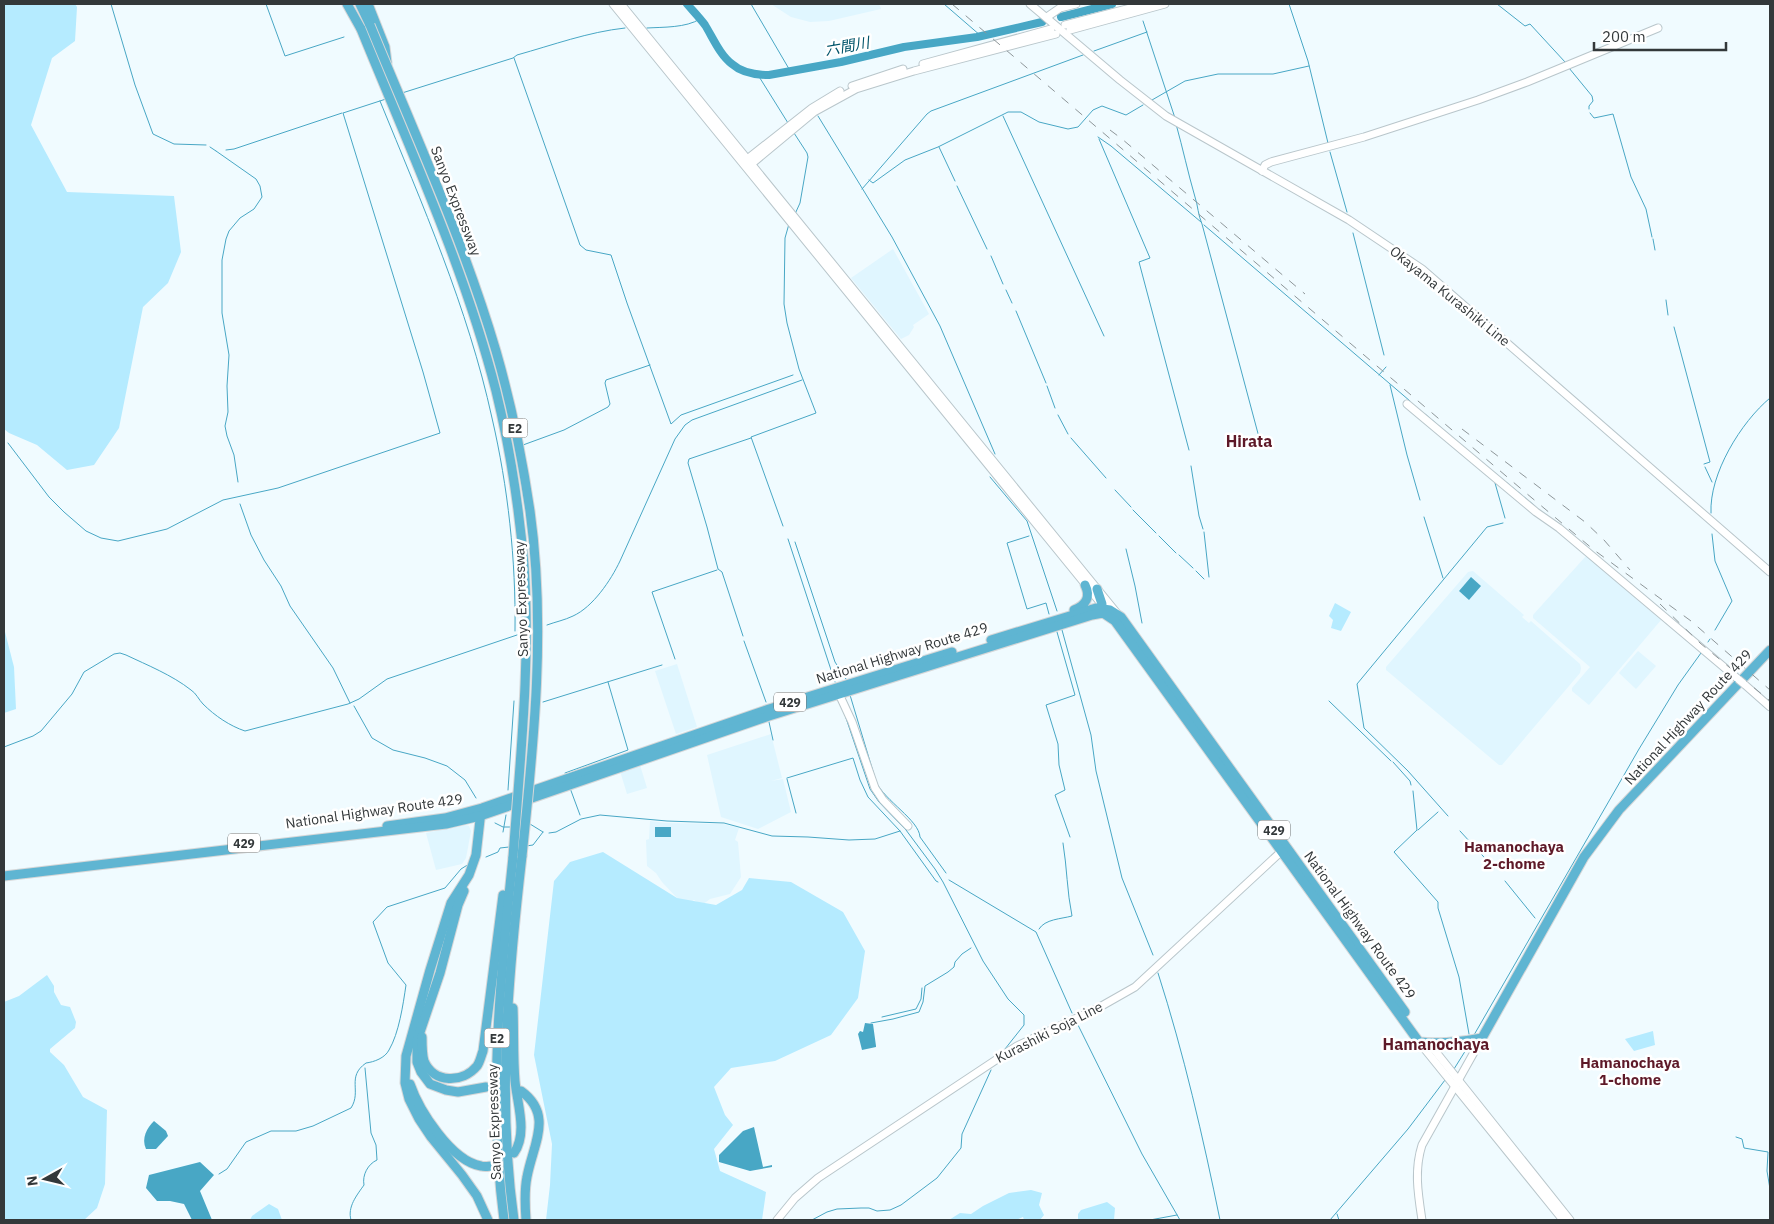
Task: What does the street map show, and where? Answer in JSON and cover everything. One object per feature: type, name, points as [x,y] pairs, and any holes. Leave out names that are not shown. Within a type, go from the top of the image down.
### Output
[{"type":"highway","points":[[349,4],[369,26]]},
{"type":"highway","name":"Sanyo Expressway","points":[[360,4],[432,177],[478,296],[506,387],[523,467],[530,513],[537,608],[537,674],[533,738],[502,963],[496,1069],[497,1141],[504,1220]]},
{"type":"highway","points":[[368,4],[369,26]]},
{"type":"highway","name":"Sanyo Expressway","points":[[369,26],[466,294],[496,390],[510,459],[524,564],[526,674],[507,1029],[505,1102],[508,1166],[514,1220]]},
{"type":"highway","points":[[1061,617],[1084,604],[1088,595],[1085,584]]},
{"type":"highway","points":[[1097,589],[1102,608]]},
{"type":"highway","name":"National Highway Route 429","points":[[4,870],[482,813],[769,709],[1061,617],[1102,608]]},
{"type":"highway","name":"National Highway Route 429","points":[[1102,608],[1106,614],[1118,619],[1424,1042]]},
{"type":"highway","name":"National Highway Route 429","points":[[4,876],[428,828],[482,813],[701,738],[1102,608]]},
{"type":"highway","name":"National Highway Route 429","points":[[1475,1039],[1597,838],[1619,810],[1770,650]]},
{"type":"highway","points":[[482,813],[485,835],[481,856],[478,866],[458,905],[440,973],[422,1032],[417,1041],[417,1062],[421,1072],[430,1084],[446,1090],[458,1092],[486,1087]]},
{"type":"highway","points":[[482,813],[476,855],[469,875],[451,903],[410,1040],[406,1056],[405,1083],[409,1099],[419,1119],[477,1196],[488,1220]]},
{"type":"highway","points":[[422,1032],[424,1060],[428,1067],[440,1077],[452,1080],[465,1077],[478,1065],[483,1051],[506,866],[517,856]]},
{"type":"highway","points":[[512,938],[515,1081],[520,1124],[518,1147],[514,1153]]},
{"type":"highway","points":[[1424,1042],[1475,1039]]},
{"type":"highway","points":[[406,1072],[419,1106],[454,1151],[466,1160],[481,1166],[493,1166]]},
{"type":"highway","points":[[521,1090],[536,1104],[540,1123],[526,1179],[526,1220]]},
{"type":"street","points":[[613,4],[747,163]]},
{"type":"street","points":[[621,4],[1085,584],[1102,608]]},
{"type":"street","name":"Okayama Kurashiki Line","points":[[1030,4],[1148,104],[1179,124],[1349,220],[1422,269],[1770,572]]},
{"type":"street","points":[[1047,17],[1060,8],[1076,4]]},
{"type":"street","points":[[1146,4],[1068,28],[1165,4]]},
{"type":"street","points":[[1262,171],[1265,165],[1271,162],[1364,137],[1486,98],[1658,28]]},
{"type":"street","points":[[747,163],[828,97],[864,80],[1053,32]]},
{"type":"street","points":[[792,219],[1097,589],[1118,619]]},
{"type":"street","points":[[1408,404],[1536,512],[1559,528],[1770,707]]},
{"type":"street","points":[[838,694],[852,722],[875,788],[883,800],[908,826]]},
{"type":"street","name":"Kurashiki Soja Line","points":[[777,1220],[795,1198],[818,1178],[991,1063],[1041,1034],[1098,1008],[1135,987],[1284,849]]},
{"type":"street","points":[[1422,1220],[1417,1180],[1419,1156],[1427,1134],[1457,1083],[1475,1039]]},
{"type":"street","points":[[1424,1042],[1449,1075],[1570,1220]]},
{"type":"street","points":[[1457,1083],[1563,1220]]},
{"type":"shaded area","points":[[4,4],[75,4],[77,7],[75,41],[52,58],[31,125],[67,192],[174,196],[181,252],[168,283],[143,307],[119,428],[94,465],[67,470],[37,445],[4,429]]},
{"type":"shaded area","points":[[771,4],[879,4],[881,9],[829,21],[810,22],[791,17]]},
{"type":"shaded area","points":[[893,249],[929,314],[913,325],[914,327],[909,335],[901,339],[851,278]]},
{"type":"shaded area","points":[[1586,556],[1661,620],[1589,705],[1572,691],[1572,688],[1590,667],[1533,618],[1533,615]]},
{"type":"shaded area","points":[[1473,571],[1524,615],[1522,617],[1529,623],[1531,621],[1580,664],[1581,668],[1580,673],[1502,765],[1499,765],[1386,670],[1386,667],[1468,572]]},
{"type":"shaded area","points":[[1471,577],[1481,586],[1469,600],[1459,591]]},
{"type":"shaded area","points":[[1335,603],[1351,612],[1341,631],[1331,628],[1333,620],[1329,616]]},
{"type":"shaded area","points":[[4,628],[14,667],[16,709],[4,713]]},
{"type":"shaded area","points":[[1638,651],[1656,666],[1636,689],[1619,673]]},
{"type":"shaded area","points":[[677,664],[697,727],[676,734],[655,671]]},
{"type":"shaded area","points":[[771,734],[782,778],[771,781],[783,779],[791,812],[758,829],[721,817],[707,755]]},
{"type":"shaded area","points":[[640,765],[647,788],[627,794],[620,771]]},
{"type":"shaded area","points":[[650,821],[723,824],[739,828],[735,840],[738,842],[741,877],[730,894],[710,899],[702,905],[694,900],[687,904],[680,901],[656,873],[647,866],[646,840],[649,839]]},
{"type":"shaded area","points":[[469,826],[471,831],[466,858],[462,864],[436,870],[426,833]]},
{"type":"shaded area","points":[[655,827],[671,827],[671,837],[655,837]]},
{"type":"shaded area","points":[[603,852],[677,898],[716,905],[742,890],[749,878],[791,882],[843,912],[865,951],[858,998],[831,1035],[775,1061],[731,1068],[714,1087],[725,1115],[733,1125],[714,1149],[720,1171],[766,1192],[762,1220],[546,1220],[552,1144],[534,1055],[554,881],[570,862]]},
{"type":"shaded area","points":[[47,975],[54,986],[54,992],[61,1005],[70,1007],[76,1022],[75,1028],[50,1049],[50,1052],[64,1065],[83,1097],[107,1110],[105,1184],[97,1208],[84,1220],[4,1220],[4,1002],[19,996]]},
{"type":"shaded area","points":[[865,1023],[873,1024],[876,1047],[862,1050],[858,1034],[860,1031],[863,1032]]},
{"type":"shaded area","points":[[1653,1031],[1655,1045],[1634,1051],[1625,1039]]},
{"type":"shaded area","points":[[154,1121],[166,1131],[168,1136],[156,1149],[146,1149],[144,1141],[146,1134]]},
{"type":"shaded area","points":[[754,1127],[763,1167],[772,1165],[772,1167],[750,1171],[719,1162],[719,1155],[743,1131]]},
{"type":"shaded area","points":[[200,1162],[214,1175],[200,1191],[212,1220],[192,1220],[184,1204],[157,1201],[146,1188],[149,1175]]},
{"type":"shaded area","points":[[1031,1190],[1042,1193],[1039,1205],[1044,1215],[1040,1220],[1024,1220],[1023,1217],[1016,1220],[949,1220],[960,1213],[971,1214],[1009,1193]]},
{"type":"shaded area","points":[[1107,1202],[1115,1208],[1114,1220],[1078,1220],[1078,1214],[1081,1210]]},
{"type":"shaded area","points":[[269,1204],[278,1209],[282,1220],[250,1220],[252,1216]]},
{"type":"waterway","points":[[111,4],[135,85],[153,134],[174,144],[206,145]]},
{"type":"waterway","points":[[266,4],[285,56],[344,37]]},
{"type":"waterway","name":"六間川","points":[[687,4],[705,25],[720,51],[728,60],[736,67],[745,71],[764,75],[841,62],[904,47],[977,37],[1042,22]]},
{"type":"waterway","points":[[751,4],[792,74]]},
{"type":"waterway","points":[[944,4],[981,36]]},
{"type":"waterway","name":"六間川","points":[[1061,17],[1112,4]]},
{"type":"waterway","points":[[1289,4],[1308,61],[1328,143]]},
{"type":"waterway","points":[[1497,4],[1525,26],[1530,24],[1565,62]]},
{"type":"waterway","points":[[647,28],[681,26],[700,19]]},
{"type":"waterway","points":[[1143,21],[1175,118]]},
{"type":"waterway","points":[[402,93],[557,43],[598,32],[625,28]]},
{"type":"waterway","points":[[1094,51],[1147,32]]},
{"type":"waterway","points":[[862,189],[931,111],[1083,55]]},
{"type":"waterway","points":[[514,58],[580,245],[586,250],[611,255],[671,424],[681,415],[793,375]]},
{"type":"waterway","points":[[1152,100],[1185,81],[1218,74],[1273,74],[1309,66]]},
{"type":"waterway","points":[[1569,68],[1592,96],[1593,101],[1589,109]]},
{"type":"waterway","points":[[758,75],[788,123]]},
{"type":"waterway","points":[[8,443],[49,497],[64,512],[86,531],[101,538],[118,541],[167,529],[223,500],[278,488],[440,433],[343,113],[386,99]]},
{"type":"waterway","points":[[380,101],[443,257],[482,377],[498,444],[507,497],[514,577],[515,631]]},
{"type":"waterway","points":[[869,180],[873,183],[905,160],[938,147],[1008,112],[1021,112],[1039,122],[1068,129],[1078,127],[1093,110],[1102,106],[1126,115],[1143,105]]},
{"type":"waterway","points":[[226,150],[342,113]]},
{"type":"waterway","points":[[1590,113],[1594,118],[1613,114],[1631,177],[1646,209],[1652,237]]},
{"type":"waterway","points":[[818,116],[892,237],[940,326],[995,454]]},
{"type":"waterway","points":[[1003,116],[1104,336]]},
{"type":"waterway","points":[[1176,124],[1260,441]]},
{"type":"waterway","points":[[794,133],[808,157],[800,203],[795,214]]},
{"type":"waterway","points":[[1098,137],[1201,222]]},
{"type":"waterway","points":[[1099,139],[1150,258],[1139,262],[1189,450]]},
{"type":"waterway","points":[[210,147],[216,151]]},
{"type":"waterway","points":[[939,147],[955,181]]},
{"type":"waterway","points":[[216,151],[256,179],[260,186],[262,197],[254,209],[240,218],[229,231],[222,260],[222,313],[229,355],[228,412],[225,426],[234,455],[238,482]]},
{"type":"waterway","points":[[1330,152],[1347,212]]},
{"type":"waterway","points":[[957,186],[987,249]]},
{"type":"waterway","points":[[783,526],[751,437],[816,413],[799,369],[784,304],[785,238],[789,224]]},
{"type":"waterway","points":[[1204,225],[1410,401]]},
{"type":"waterway","points":[[1353,233],[1384,355]]},
{"type":"waterway","points":[[1653,239],[1655,250]]},
{"type":"waterway","points":[[991,256],[1003,284]]},
{"type":"waterway","points":[[1006,290],[1012,303]]},
{"type":"waterway","points":[[1666,300],[1668,315]]},
{"type":"waterway","points":[[1016,311],[1046,383]]},
{"type":"waterway","points":[[1674,327],[1710,462],[1704,464]]},
{"type":"waterway","points":[[523,445],[564,430],[608,407],[610,404],[606,380],[650,365]]},
{"type":"waterway","points":[[1379,375],[1386,367]]},
{"type":"waterway","points":[[547,625],[570,617],[588,606],[612,576],[675,439],[685,425],[692,420],[802,380]]},
{"type":"waterway","points":[[1390,385],[1420,500]]},
{"type":"waterway","points":[[1047,386],[1055,408]]},
{"type":"waterway","points":[[1711,513],[1715,482],[1729,450],[1748,421],[1770,398]]},
{"type":"waterway","points":[[1425,414],[1495,474]]},
{"type":"waterway","points":[[1058,415],[1068,434]]},
{"type":"waterway","points":[[743,636],[722,572],[718,569],[688,463],[689,459],[751,438]]},
{"type":"waterway","points":[[1071,438],[1106,478]]},
{"type":"waterway","points":[[1191,466],[1203,529]]},
{"type":"waterway","points":[[1705,467],[1712,482]]},
{"type":"waterway","points":[[1495,473],[1535,506]]},
{"type":"waterway","points":[[990,477],[1027,521],[1057,611]]},
{"type":"waterway","points":[[1495,483],[1505,518]]},
{"type":"waterway","points":[[1115,490],[1131,507]]},
{"type":"waterway","points":[[240,504],[251,535],[264,560],[281,586],[290,606],[333,668],[350,703]]},
{"type":"waterway","points":[[1133,510],[1156,533]]},
{"type":"waterway","points":[[1424,517],[1443,578]]},
{"type":"waterway","points":[[1448,816],[1408,771],[1364,728],[1357,684],[1487,527],[1503,523]]},
{"type":"waterway","points":[[1204,532],[1209,577]]},
{"type":"waterway","points":[[1712,534],[1715,561],[1732,601],[1715,630]]},
{"type":"waterway","points":[[1029,536],[1007,543],[1027,609],[1046,603],[1049,614]]},
{"type":"waterway","points":[[1159,536],[1176,553]]},
{"type":"waterway","points":[[788,539],[835,682]]},
{"type":"waterway","points":[[795,542],[835,662],[846,679]]},
{"type":"waterway","points":[[1126,549],[1142,623]]},
{"type":"waterway","points":[[1179,555],[1193,568]]},
{"type":"waterway","points":[[675,659],[652,592],[717,570]]},
{"type":"waterway","points":[[1196,571],[1204,579]]},
{"type":"waterway","points":[[1062,630],[1091,735],[1096,771],[1122,878],[1153,955]]},
{"type":"waterway","points":[[1057,632],[1075,695],[1046,705],[1058,744],[1059,765],[1065,790],[1055,795],[1070,837]]},
{"type":"waterway","points":[[4,747],[41,731],[72,694],[84,672],[114,654],[126,655],[176,680],[193,691],[203,704],[218,716],[245,731],[348,704],[359,699],[387,679],[517,635]]},
{"type":"waterway","points":[[744,641],[766,702]]},
{"type":"waterway","points":[[1474,1035],[1639,749],[1678,685],[1701,653]]},
{"type":"waterway","points":[[543,702],[662,665]]},
{"type":"waterway","points":[[565,773],[628,750],[608,682]]},
{"type":"waterway","points":[[850,695],[875,778]]},
{"type":"waterway","points":[[508,790],[514,701]]},
{"type":"waterway","points":[[1329,701],[1391,761]]},
{"type":"waterway","points":[[354,706],[372,738],[393,750],[447,766],[465,780],[476,798]]},
{"type":"waterway","points":[[846,718],[870,789],[879,802],[906,830],[935,869],[983,961],[1008,999],[1024,1015],[1024,1025],[1005,1049]]},
{"type":"waterway","points":[[769,722],[773,740]]},
{"type":"waterway","points":[[787,778],[853,758],[868,797],[900,831],[938,882]]},
{"type":"waterway","points":[[1393,762],[1410,781],[1411,785]]},
{"type":"waterway","points":[[787,779],[796,813]]},
{"type":"waterway","points":[[876,782],[880,789],[914,824],[920,837],[946,873]]},
{"type":"waterway","points":[[570,788],[580,815]]},
{"type":"waterway","points":[[1413,791],[1417,830],[1394,852],[1438,902],[1438,908],[1459,977],[1469,1034]]},
{"type":"waterway","points":[[1418,830],[1438,812]]},
{"type":"waterway","points":[[503,832],[506,815]]},
{"type":"waterway","points":[[549,833],[556,832],[581,819],[600,815],[667,821],[724,823],[772,836],[849,840],[875,839],[900,831]]},
{"type":"waterway","points":[[495,823],[503,827],[511,827]]},
{"type":"waterway","points":[[530,824],[543,832]]},
{"type":"waterway","points":[[1460,831],[1494,868]]},
{"type":"waterway","points":[[526,846],[533,845],[543,832]]},
{"type":"waterway","points":[[1039,929],[1049,921],[1072,916],[1063,843]]},
{"type":"waterway","points":[[486,857],[498,852],[500,848],[509,847]]},
{"type":"waterway","points":[[219,1174],[227,1169],[246,1142],[271,1131],[296,1131],[313,1126],[351,1108],[355,1096],[355,1079],[360,1068],[366,1063],[376,1061],[389,1050],[400,1019],[406,985],[388,963],[373,922],[387,907],[445,888],[461,869],[469,864]]},
{"type":"waterway","points":[[949,880],[1036,932],[1072,1013]]},
{"type":"waterway","points":[[1505,881],[1535,918]]},
{"type":"waterway","points":[[871,1023],[919,1012],[923,1002],[925,986],[948,972],[954,967],[955,962],[962,954],[971,948]]},
{"type":"waterway","points":[[1158,973],[1192,1096],[1220,1220]]},
{"type":"waterway","points":[[882,1017],[916,1009],[921,999],[922,988]]},
{"type":"waterway","points":[[1078,1025],[1142,1154],[1180,1220]]},
{"type":"waterway","points":[[1454,1069],[1469,1045]]},
{"type":"waterway","points":[[351,1220],[350,1210],[364,1185],[366,1170],[377,1160],[376,1145],[371,1133],[365,1068]]},
{"type":"waterway","points":[[812,1220],[837,1209],[869,1208],[877,1211],[890,1210],[901,1205],[937,1178],[961,1148],[962,1134],[991,1070]]},
{"type":"waterway","points":[[1330,1220],[1408,1129],[1445,1080]]},
{"type":"waterway","points":[[1736,1137],[1742,1139],[1744,1148],[1768,1152],[1767,1171],[1770,1189]]},
{"type":"waterway","points":[[1337,1214],[1339,1220]]},
{"type":"waterway","points":[[1150,1220],[1177,1215]]},
{"type":"railway","points":[[952,4],[1526,493],[1594,550],[1691,621],[1770,690]]},
{"type":"railway","points":[[1110,130],[1305,294]]},
{"type":"railway","points":[[1462,429],[1585,522],[1604,540],[1630,570]]},
{"type":"railway","points":[[1660,604],[1700,643],[1770,701]]},
{"type":"district","name":"Hirata","points":[[1249,441]]},
{"type":"district","name":"Hamanochaya 2-chome","points":[[1514,854]]},
{"type":"district","name":"Hamanochaya","points":[[1436,1044]]},
{"type":"district","name":"Hamanochaya 1-chome","points":[[1630,1070]]}]
